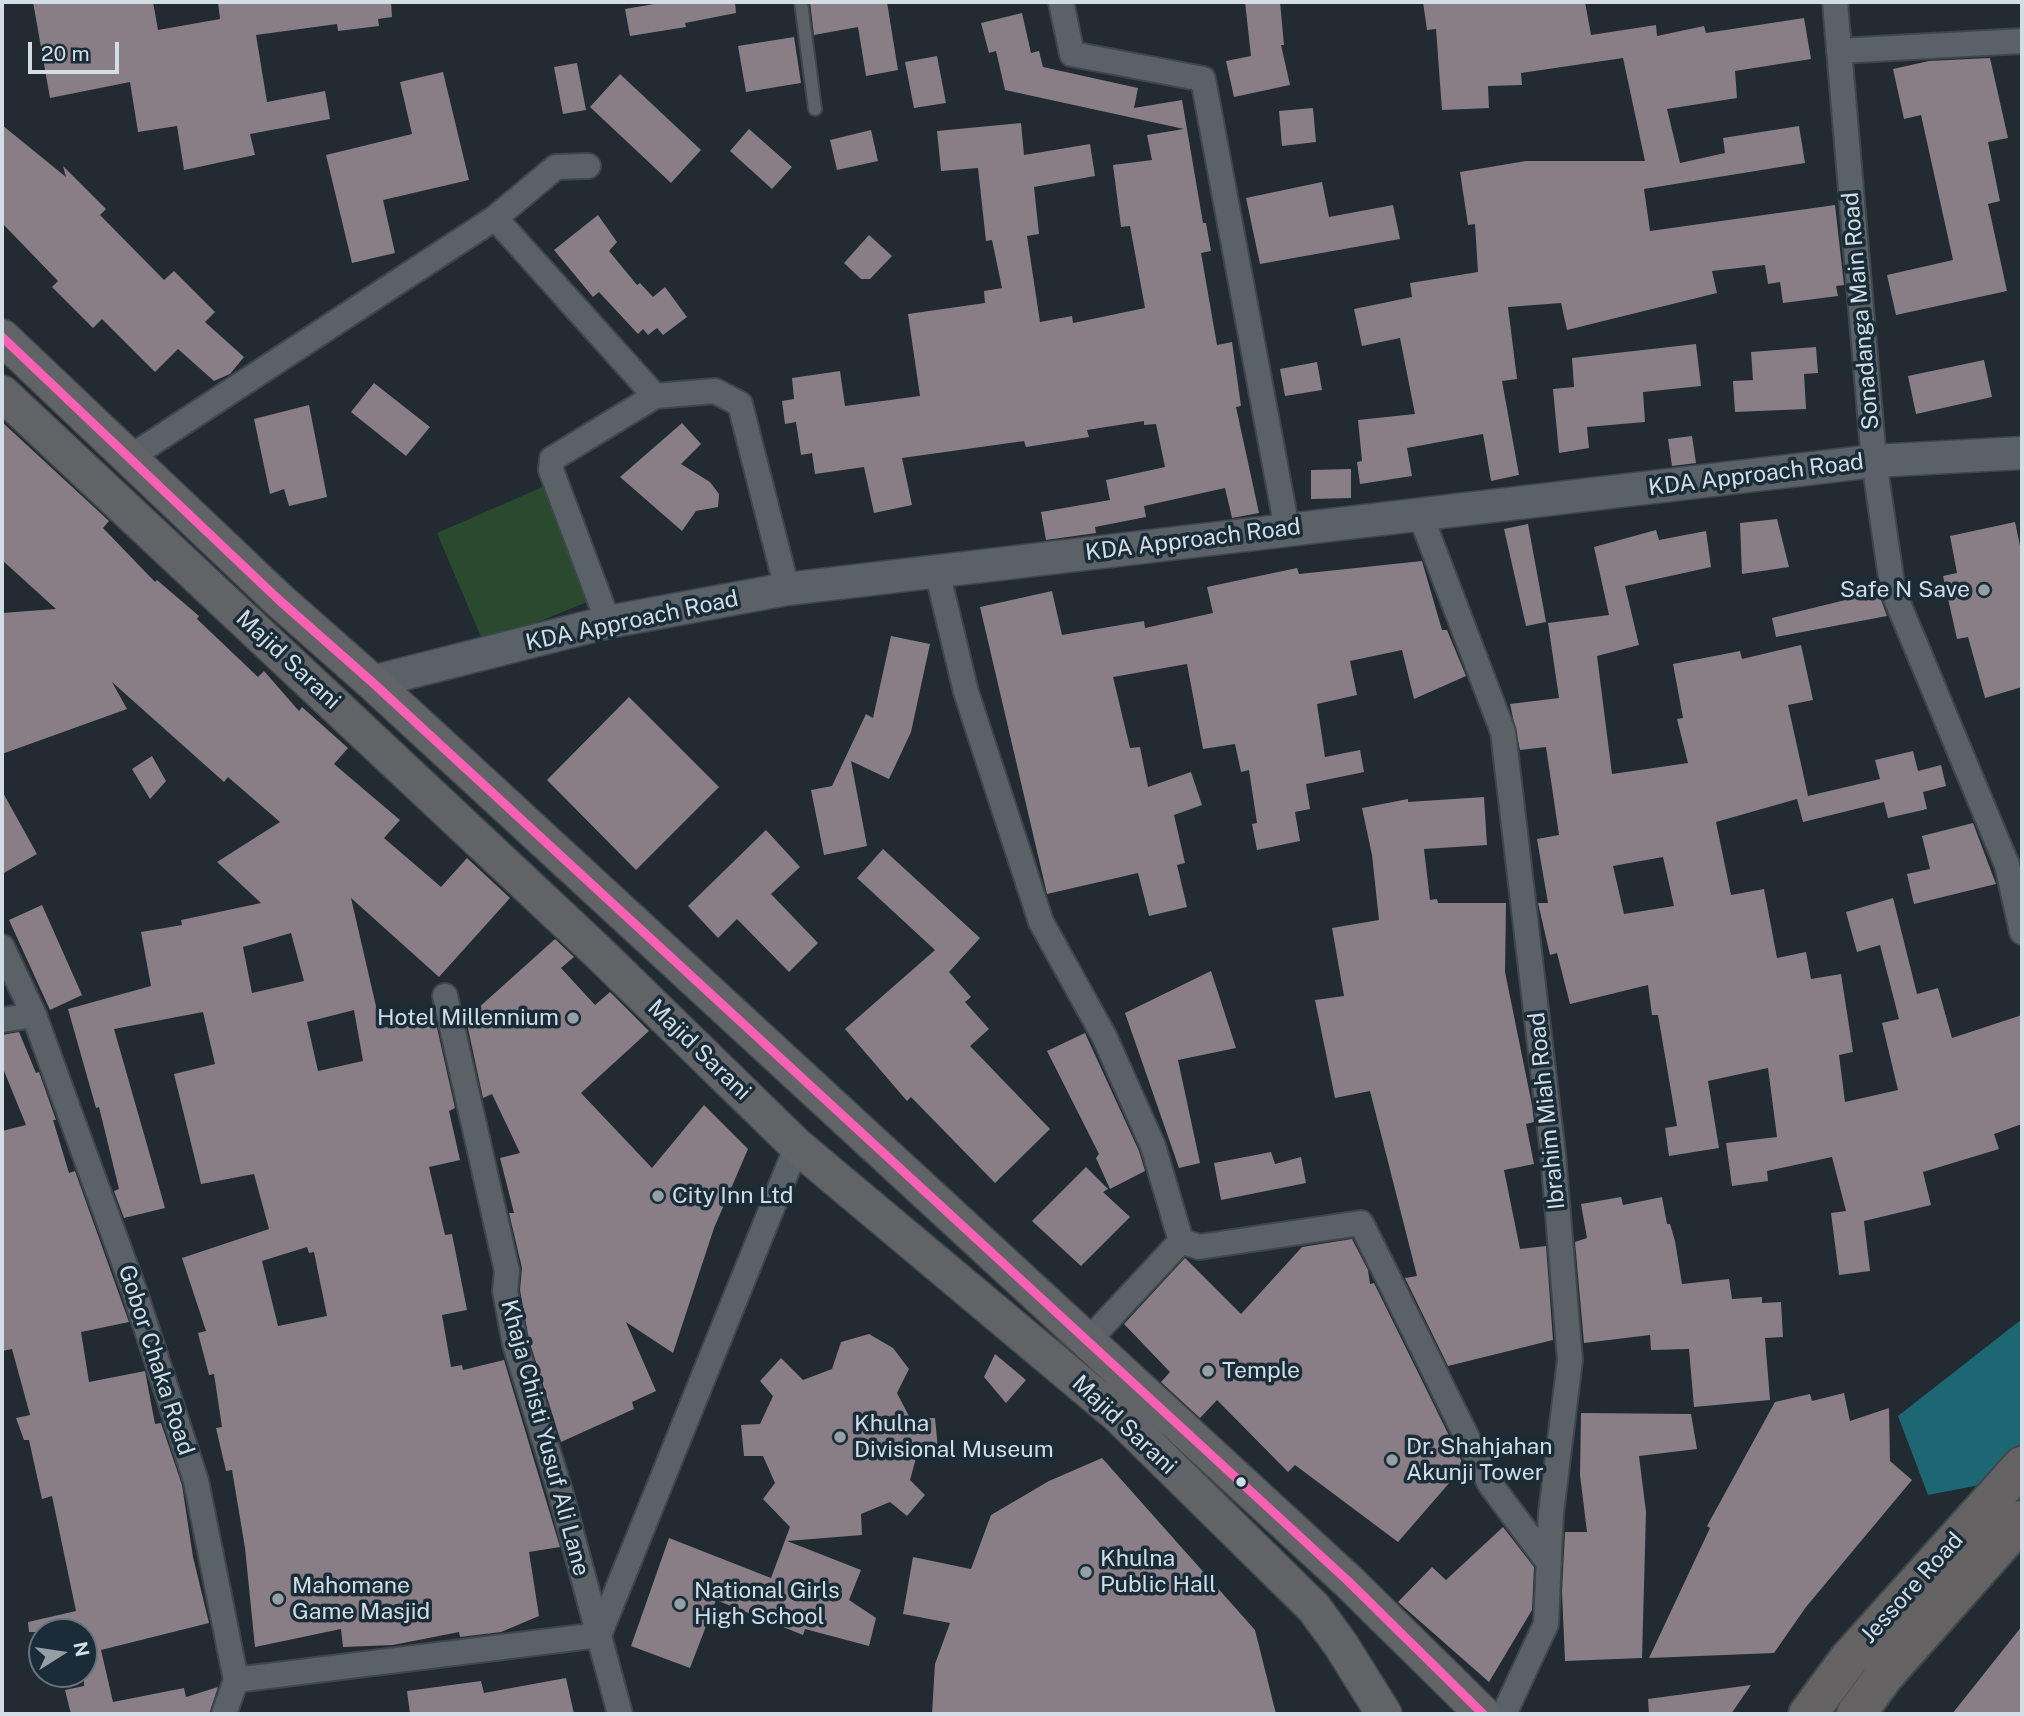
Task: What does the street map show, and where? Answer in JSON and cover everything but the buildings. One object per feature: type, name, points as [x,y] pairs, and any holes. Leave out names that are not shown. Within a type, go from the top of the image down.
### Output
[{"type":"highway","name":"Jessore Road","points":[[1808,1714],[1848,1660],[2022,1466]]},
{"type":"highway","name":"Jessore Road","points":[[1856,1714],[1884,1676],[2022,1520]]},
{"type":"main road","name":"Majid Sarani","points":[[2,337],[279,600],[372,682],[1348,1581],[1483,1714]]},
{"type":"main road","name":"Majid Sarani","points":[[2,393],[564,919],[797,1146],[1118,1415],[1314,1608],[1341,1644],[1384,1714]]},
{"type":"street","points":[[1060,2],[1072,54],[1203,79],[1287,529]]},
{"type":"street","name":"Sonadanga Main Road","points":[[1835,2],[1874,461],[1893,591],[2007,864],[2022,932]]},
{"type":"street","points":[[1839,51],[2022,41]]},
{"type":"street","points":[[129,458],[495,218],[555,167],[588,166]]},
{"type":"street","points":[[495,218],[655,396]]},
{"type":"street","points":[[608,622],[551,470],[552,459],[655,396],[715,391],[740,404],[787,589]]},
{"type":"street","name":"KDA Approach Road","points":[[372,682],[608,622],[787,589],[1874,461],[2022,453]]},
{"type":"street","name":"Ibrahim Miah Road","points":[[1420,514],[1503,732],[1553,1154],[1570,1360],[1551,1513],[1546,1624],[1504,1714]]},
{"type":"street","points":[[937,570],[966,692],[1041,922],[1104,1036],[1153,1146],[1181,1241]]},
{"type":"street","name":"Gobor Chaka Road","points":[[2,947],[34,1015],[134,1290],[196,1481],[236,1680]]},
{"type":"street","name":"Khaja Chisti Yusuf Ali Lane","points":[[445,996],[507,1271],[505,1291],[515,1344],[620,1714]]},
{"type":"street","points":[[2,1020],[34,1015]]},
{"type":"street","points":[[224,1714],[236,1680],[599,1634],[797,1146]]},
{"type":"street","points":[[1181,1241],[1199,1247],[1361,1223],[1490,1484],[1549,1563]]},
{"type":"street","points":[[1088,1341],[1181,1241]]},
{"type":"lane","points":[[801,2],[815,108]]},
{"type":"green space","points":[[545,486],[592,600],[484,644],[437,533]]},
{"type":"water","points":[[2022,1319],[2022,1466],[2010,1479],[1928,1495],[1898,1416]]},
{"type":"transit line","points":[[2,337],[279,600],[372,682],[1348,1581],[1483,1714]]},
{"type":"place","name":"Safe N Save","points":[[1984,590]]},
{"type":"place","name":"Hotel Millennium","points":[[573,1018]]},
{"type":"place","name":"City Inn Ltd","points":[[658,1196]]},
{"type":"place","name":"Temple","points":[[1208,1371]]},
{"type":"place","name":"Khulna Divisional Museum","points":[[840,1437]]},
{"type":"place","name":"Dr. Shahjahan Akunji Tower","points":[[1392,1460]]},
{"type":"place","name":"Khulna Public Hall","points":[[1086,1572]]},
{"type":"place","name":"Mahomane Game Masjid","points":[[278,1599]]},
{"type":"place","name":"National Girls High School","points":[[680,1604]]}]
